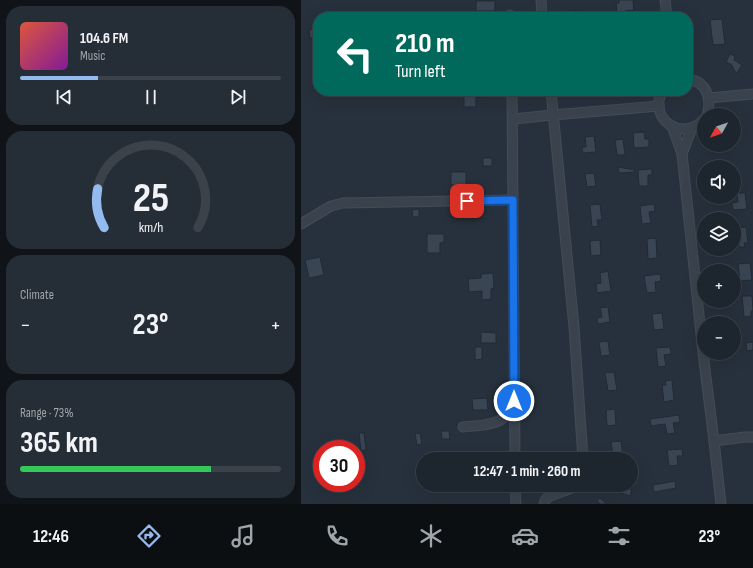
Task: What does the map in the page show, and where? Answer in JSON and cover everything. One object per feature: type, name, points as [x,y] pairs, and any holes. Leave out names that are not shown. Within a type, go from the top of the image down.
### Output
[{"type":"street","points":[[541,0],[542,12]]},
{"type":"street","points":[[665,0],[666,12]]},
{"type":"street","points":[[693,81],[702,86],[707,92],[709,98],[709,108]]},
{"type":"street","points":[[709,98],[753,94]]},
{"type":"street","points":[[512,96],[515,452]]},
{"type":"street","points":[[551,96],[574,327],[583,452]]},
{"type":"street","points":[[660,96],[660,112],[663,118],[672,126],[678,129],[685,129],[697,126]]},
{"type":"street","points":[[513,119],[659,106]]},
{"type":"street","points":[[672,126],[682,154],[701,338],[721,504]]},
{"type":"street","points":[[682,154],[692,128]]},
{"type":"street","points":[[301,224],[331,206],[343,203],[513,200]]},
{"type":"street","points":[[463,428],[497,423],[505,417],[512,408],[514,401]]},
{"type":"street","points":[[714,441],[753,437]]},
{"type":"street","points":[[515,492],[516,504]]},
{"type":"street","points":[[545,504],[549,497],[562,492]]},
{"type":"building","points":[[619,0],[633,0],[634,10],[617,12],[616,3],[619,3]]},
{"type":"building","points":[[476,1],[495,1],[495,11],[476,11]]},
{"type":"building","points":[[580,10],[580,12],[570,12]]},
{"type":"building","points":[[722,19],[725,44],[713,45],[710,20]]},
{"type":"building","points":[[313,29],[313,38],[310,38],[309,30]]},
{"type":"building","points":[[730,54],[735,56],[734,60],[742,65],[737,73],[732,65],[726,62]]},
{"type":"building","points":[[464,96],[495,96],[476,97],[476,107],[464,107]]},
{"type":"building","points":[[644,132],[645,139],[649,139],[649,147],[634,148],[633,133]]},
{"type":"building","points":[[594,136],[596,152],[583,153],[582,147],[586,147],[585,137]]},
{"type":"building","points":[[623,139],[625,155],[617,155],[615,140]]},
{"type":"building","points":[[483,158],[492,158],[492,166],[483,166]]},
{"type":"building","points":[[618,167],[635,170],[635,172],[619,173]]},
{"type":"building","points":[[652,169],[652,175],[648,175],[648,186],[639,186],[638,170]]},
{"type":"building","points":[[451,172],[466,172],[466,185],[451,185]]},
{"type":"building","points":[[594,173],[596,186],[587,187],[585,174]]},
{"type":"building","points":[[741,193],[745,193],[747,209],[733,210],[732,204],[741,204]]},
{"type":"building","points":[[600,204],[602,220],[597,220],[598,226],[592,227],[590,205]]},
{"type":"building","points":[[654,204],[655,211],[649,212],[651,223],[642,224],[640,206]]},
{"type":"building","points":[[419,209],[419,217],[413,217],[412,210]]},
{"type":"building","points":[[746,227],[748,243],[744,243],[745,247],[741,247],[741,228]]},
{"type":"building","points":[[427,234],[444,234],[444,242],[440,243],[440,253],[427,253]]},
{"type":"building","points":[[656,238],[657,258],[648,259],[647,239]]},
{"type":"building","points":[[600,240],[601,255],[591,256],[590,241]]},
{"type":"building","points":[[320,257],[324,275],[309,278],[305,260]]},
{"type":"building","points":[[750,263],[752,280],[741,281],[741,264],[738,264]]},
{"type":"building","points":[[608,271],[611,291],[597,293],[596,284],[601,283],[600,273]]},
{"type":"building","points":[[493,273],[494,288],[491,289],[491,299],[482,300],[482,291],[469,292],[468,279],[481,278],[481,274]]},
{"type":"building","points":[[660,274],[661,281],[655,282],[656,292],[647,293],[644,276]]},
{"type":"building","points":[[742,296],[752,296],[753,311],[751,311],[751,316],[744,317]]},
{"type":"building","points":[[608,307],[610,322],[598,324],[597,318],[602,317],[600,308]]},
{"type":"building","points":[[662,313],[664,329],[654,330],[652,314]]},
{"type":"building","points":[[481,332],[496,333],[496,343],[481,343]]},
{"type":"building","points":[[608,341],[610,355],[601,356],[599,342]]},
{"type":"building","points":[[753,342],[753,350],[747,351],[746,343]]},
{"type":"building","points":[[475,347],[482,347],[482,359],[475,360]]},
{"type":"building","points":[[670,347],[671,354],[664,355],[666,366],[658,367],[656,348]]},
{"type":"building","points":[[614,372],[617,390],[608,391],[605,373]]},
{"type":"building","points":[[672,380],[674,400],[664,402],[662,385],[666,385],[665,381]]},
{"type":"building","points":[[487,398],[488,410],[473,410],[472,399]]},
{"type":"building","points":[[615,409],[616,425],[607,426],[606,410]]},
{"type":"building","points":[[679,415],[680,422],[673,423],[675,433],[667,434],[665,424],[651,426],[650,419]]},
{"type":"building","points":[[441,431],[449,431],[450,439],[442,439]]},
{"type":"building","points":[[359,433],[364,433],[365,440],[360,440]]},
{"type":"building","points":[[420,433],[422,444],[417,445],[415,434]]},
{"type":"building","points":[[621,441],[622,452],[612,452],[611,442]]},
{"type":"building","points":[[682,449],[683,456],[677,456],[678,465],[669,466],[667,450]]},
{"type":"building","points":[[675,481],[676,488],[654,492],[653,485]]},
{"type":"building","points":[[618,492],[631,492],[630,496]]},
{"type":"building","points":[[600,498],[607,504],[600,504],[597,501]]},
{"type":"route","points":[[467,201],[513,200],[514,401]]}]
